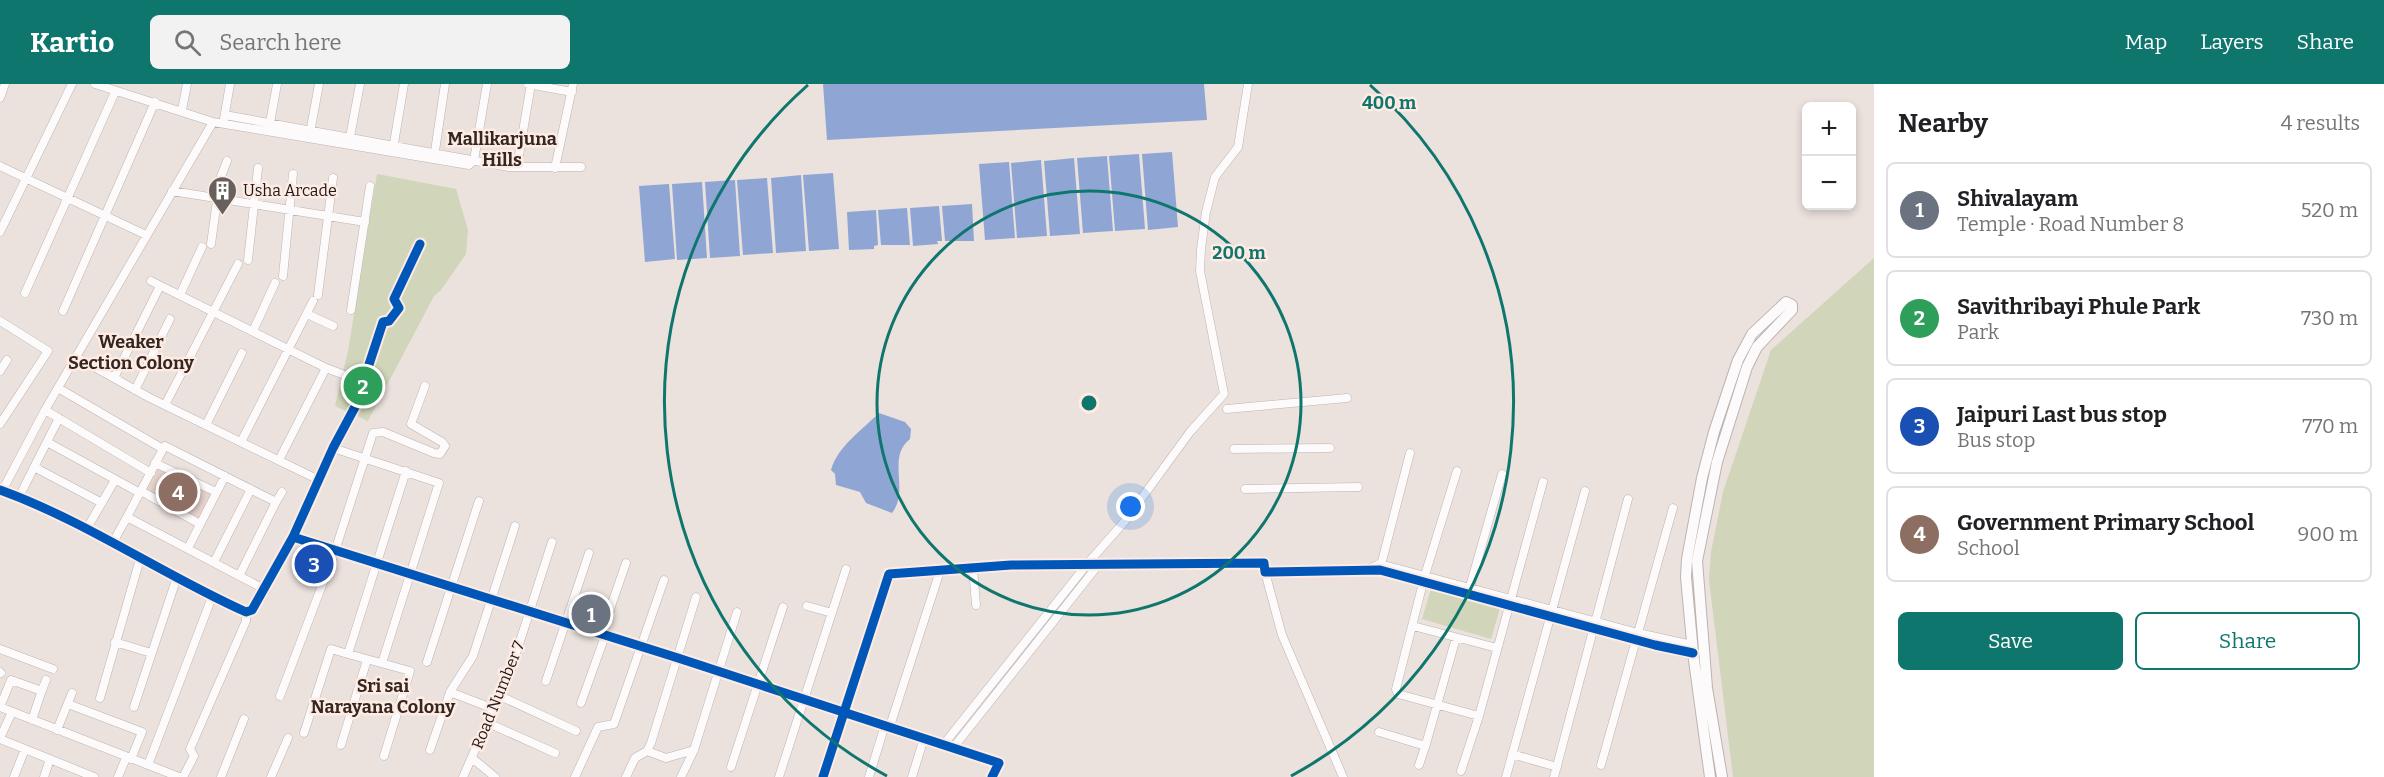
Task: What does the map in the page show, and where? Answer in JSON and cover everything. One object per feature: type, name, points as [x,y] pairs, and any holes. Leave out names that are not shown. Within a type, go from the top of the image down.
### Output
[{"type":"street","points":[[0,98],[5,84]]},
{"type":"street","points":[[0,231],[72,84]]},
{"type":"street","points":[[95,84],[115,92],[182,110],[213,122],[224,119],[270,123],[310,134],[350,136],[393,149],[435,152],[517,167],[581,167]]},
{"type":"street","points":[[182,110],[187,84]]},
{"type":"street","points":[[224,119],[230,84]]},
{"type":"street","points":[[270,123],[277,84]]},
{"type":"street","points":[[310,134],[319,84]]},
{"type":"street","points":[[350,136],[360,84]]},
{"type":"street","points":[[393,149],[404,84]]},
{"type":"street","points":[[435,152],[445,84]]},
{"type":"street","points":[[224,119],[469,165],[474,160],[487,84]]},
{"type":"street","points":[[517,167],[530,84],[572,88],[555,168]]},
{"type":"street","points":[[953,747],[1088,563],[1125,521],[1190,432],[1224,393],[1200,271],[1201,249],[1206,212],[1215,177],[1238,147],[1248,84]]},
{"type":"street","points":[[25,293],[115,92]]},
{"type":"street","points":[[63,311],[107,217],[155,102]]},
{"type":"street","points":[[213,122],[146,235],[78,358],[45,410],[1,491],[19,497],[86,530],[212,597],[246,612],[252,610],[266,590],[293,537],[333,448],[355,407],[382,322],[389,321],[398,312],[399,308],[394,300],[420,244]]},
{"type":"street","points":[[211,244],[216,198],[227,161]]},
{"type":"street","points":[[0,166],[146,235]]},
{"type":"street","points":[[248,260],[258,168]]},
{"type":"street","points":[[283,276],[293,174]]},
{"type":"street","points":[[242,442],[315,298],[333,178]]},
{"type":"street","points":[[351,310],[370,186]]},
{"type":"street","points":[[172,191],[365,222]]},
{"type":"street","points":[[180,295],[202,247]]},
{"type":"street","points":[[165,405],[238,264]]},
{"type":"street","points":[[151,281],[342,374]]},
{"type":"street","points":[[253,331],[275,283]]},
{"type":"street","points":[[114,378],[160,286]]},
{"type":"street","points":[[1710,777],[1692,649],[1686,577],[1704,500],[1747,367],[1757,347],[1792,310],[1792,305],[1786,302],[1752,334],[1738,360],[1714,432],[1704,500],[1697,561],[1699,594],[1707,688],[1722,777]]},
{"type":"street","points":[[308,314],[333,326]]},
{"type":"street","points":[[135,390],[170,319]]},
{"type":"street","points":[[0,321],[48,351],[0,424]]},
{"type":"street","points":[[206,425],[242,353]]},
{"type":"street","points":[[78,358],[135,390],[319,480]]},
{"type":"street","points":[[0,370],[7,360]]},
{"type":"street","points":[[279,460],[326,368]]},
{"type":"street","points":[[280,696],[335,551],[373,433],[378,431],[440,453],[445,446],[411,424],[425,386]]},
{"type":"street","points":[[58,388],[163,449]]},
{"type":"street","points":[[1227,409],[1347,398]]},
{"type":"street","points":[[45,410],[151,473]]},
{"type":"street","points":[[19,497],[58,418]]},
{"type":"street","points":[[46,442],[200,524]]},
{"type":"street","points":[[112,544],[165,446],[276,502]]},
{"type":"street","points":[[333,448],[439,483],[382,663]]},
{"type":"street","points":[[1234,449],[1330,448]]},
{"type":"street","points":[[1380,567],[1410,453]]},
{"type":"street","points":[[155,464],[216,492]]},
{"type":"street","points":[[34,468],[102,503]]},
{"type":"street","points":[[348,654],[406,471]]},
{"type":"street","points":[[1458,471],[1424,578],[1396,689],[1398,694],[1479,716]]},
{"type":"street","points":[[1469,590],[1502,474]]},
{"type":"street","points":[[188,548],[225,476]]},
{"type":"street","points":[[86,530],[115,480]]},
{"type":"street","points":[[1461,771],[1479,716],[1543,482]]},
{"type":"street","points":[[1245,489],[1358,487]]},
{"type":"street","points":[[214,562],[251,489]]},
{"type":"street","points":[[1506,777],[1585,490]]},
{"type":"street","points":[[239,576],[282,492]]},
{"type":"street","points":[[1554,777],[1628,499]]},
{"type":"street","points":[[427,662],[479,501]]},
{"type":"street","points":[[1601,765],[1673,508]]},
{"type":"street","points":[[127,517],[266,590]]},
{"type":"street","points":[[430,750],[450,692],[473,656],[515,526]]},
{"type":"street","points":[[293,537],[953,747],[999,763],[992,777]]},
{"type":"street","name":"Road Number 7","points":[[463,777],[500,696],[531,611],[552,542]]},
{"type":"street","points":[[546,681],[589,553]]},
{"type":"street","points":[[100,698],[140,559]]},
{"type":"street","points":[[581,703],[626,562]]},
{"type":"street","points":[[823,777],[889,574],[1088,563],[1264,563],[1282,635],[1343,777]]},
{"type":"street","points":[[944,744],[1099,564]]},
{"type":"street","points":[[1265,572],[1380,567],[1637,637],[1692,649]]},
{"type":"street","points":[[972,568],[976,605]]},
{"type":"street","points":[[779,777],[846,569]]},
{"type":"street","points":[[869,777],[940,571]]},
{"type":"street","points":[[134,706],[177,577]]},
{"type":"street","points":[[575,777],[598,727],[614,724],[664,580]]},
{"type":"street","points":[[151,770],[212,597]]},
{"type":"street","points":[[647,752],[696,597]]},
{"type":"street","points":[[807,606],[832,614]]},
{"type":"street","points":[[731,767],[783,608]]},
{"type":"street","points":[[41,693],[11,680],[0,707],[151,770],[181,777],[194,756],[190,749],[246,621],[246,612]]},
{"type":"street","points":[[681,777],[694,750],[737,612]]},
{"type":"street","points":[[1413,626],[1497,648]]},
{"type":"street","points":[[1419,765],[1456,638]]},
{"type":"street","points":[[115,642],[151,653]]},
{"type":"street","points":[[0,649],[53,669]]},
{"type":"street","points":[[304,733],[331,649],[410,671],[384,756]]},
{"type":"street","points":[[341,745],[367,660]]},
{"type":"street","points":[[32,720],[46,681]]},
{"type":"street","points":[[450,692],[494,709]]},
{"type":"street","points":[[57,730],[72,693]]},
{"type":"street","points":[[500,696],[576,731]]},
{"type":"street","points":[[68,704],[142,732],[118,777]]},
{"type":"street","points":[[12,712],[0,738],[51,759],[77,774],[94,777]]},
{"type":"street","points":[[221,777],[244,719]]},
{"type":"street","points":[[488,723],[555,753]]},
{"type":"street","points":[[1379,732],[1422,745],[1426,744]]},
{"type":"street","points":[[271,777],[288,738]]},
{"type":"street","points":[[912,777],[924,738]]},
{"type":"street","points":[[14,777],[26,749]]},
{"type":"street","points":[[626,777],[635,758],[647,752],[666,758],[694,750]]},
{"type":"street","points":[[1512,754],[1557,767]]},
{"type":"street","points":[[472,758],[495,777]]},
{"type":"street","points":[[44,777],[51,759]]},
{"type":"shaded area","points":[[157,467],[212,494],[198,519],[145,490]]},
{"type":"green space","points":[[377,174],[456,189],[468,230],[466,254],[441,290],[434,296],[368,421],[335,406],[348,351]]},
{"type":"green space","points":[[1874,258],[1874,777],[1733,777],[1709,580],[1711,552],[1723,492],[1771,350]]},
{"type":"green space","points":[[1431,589],[1500,608],[1491,639],[1422,619]]},
{"type":"water","points":[[823,84],[1204,84],[1207,120],[827,140]]},
{"type":"water","points":[[1172,152],[1178,227],[1148,230],[1142,154]]},
{"type":"water","points":[[1139,154],[1145,229],[1115,231],[1109,156]]},
{"type":"water","points":[[1107,156],[1113,231],[1083,233],[1077,158]]},
{"type":"water","points":[[1074,158],[1080,234],[1050,236],[1044,161]]},
{"type":"water","points":[[1041,160],[1047,236],[1017,238],[1011,163]]},
{"type":"water","points":[[1009,162],[1015,238],[985,240],[979,164]]},
{"type":"water","points":[[833,173],[839,249],[809,251],[803,175]]},
{"type":"water","points":[[801,175],[806,251],[776,253],[771,178]]},
{"type":"water","points":[[767,178],[773,253],[743,255],[737,180]]},
{"type":"water","points":[[735,180],[740,256],[710,258],[705,182]]},
{"type":"water","points":[[702,182],[707,258],[677,260],[672,184]]},
{"type":"water","points":[[669,184],[675,259],[645,262],[639,186]]},
{"type":"water","points":[[972,204],[974,241],[945,241],[942,206]]},
{"type":"water","points":[[939,206],[942,241],[937,241],[938,244],[913,246],[910,208]]},
{"type":"water","points":[[907,208],[910,245],[881,245],[878,210]]},
{"type":"water","points":[[876,210],[878,245],[874,246],[874,249],[849,250],[847,212]]},
{"type":"water","points":[[879,413],[905,422],[911,429],[910,439],[900,455],[899,494],[892,513],[866,503],[860,492],[836,485],[835,474],[831,470],[839,453]]},
{"type":"cycle path","points":[[0,490],[94,532],[185,582],[246,612],[252,610],[293,537],[333,448],[355,407],[383,322],[389,321],[399,308],[394,299],[420,244]]},
{"type":"cycle path","points":[[293,537],[678,658],[999,763],[992,777]]},
{"type":"cycle path","points":[[823,777],[889,574],[1011,565],[1264,563],[1265,572],[1380,570],[1655,645],[1693,653]]},
{"type":"place","name":"Usha Arcade","points":[[222,216]]},
{"type":"place","name":"Savithribayi Phule Park","points":[[363,386]]},
{"type":"place","name":"Government Primary School","points":[[178,492]]},
{"type":"place","name":"Jaipuri Last bus stop","points":[[314,564]]},
{"type":"place","name":"Shivalayam","points":[[591,614]]},
{"type":"district","name":"Mallikarjuna Hills","points":[[502,149]]},
{"type":"district","name":"Weaker Section Colony","points":[[131,352]]},
{"type":"district","name":"Sri sai Narayana Colony","points":[[383,696]]}]
